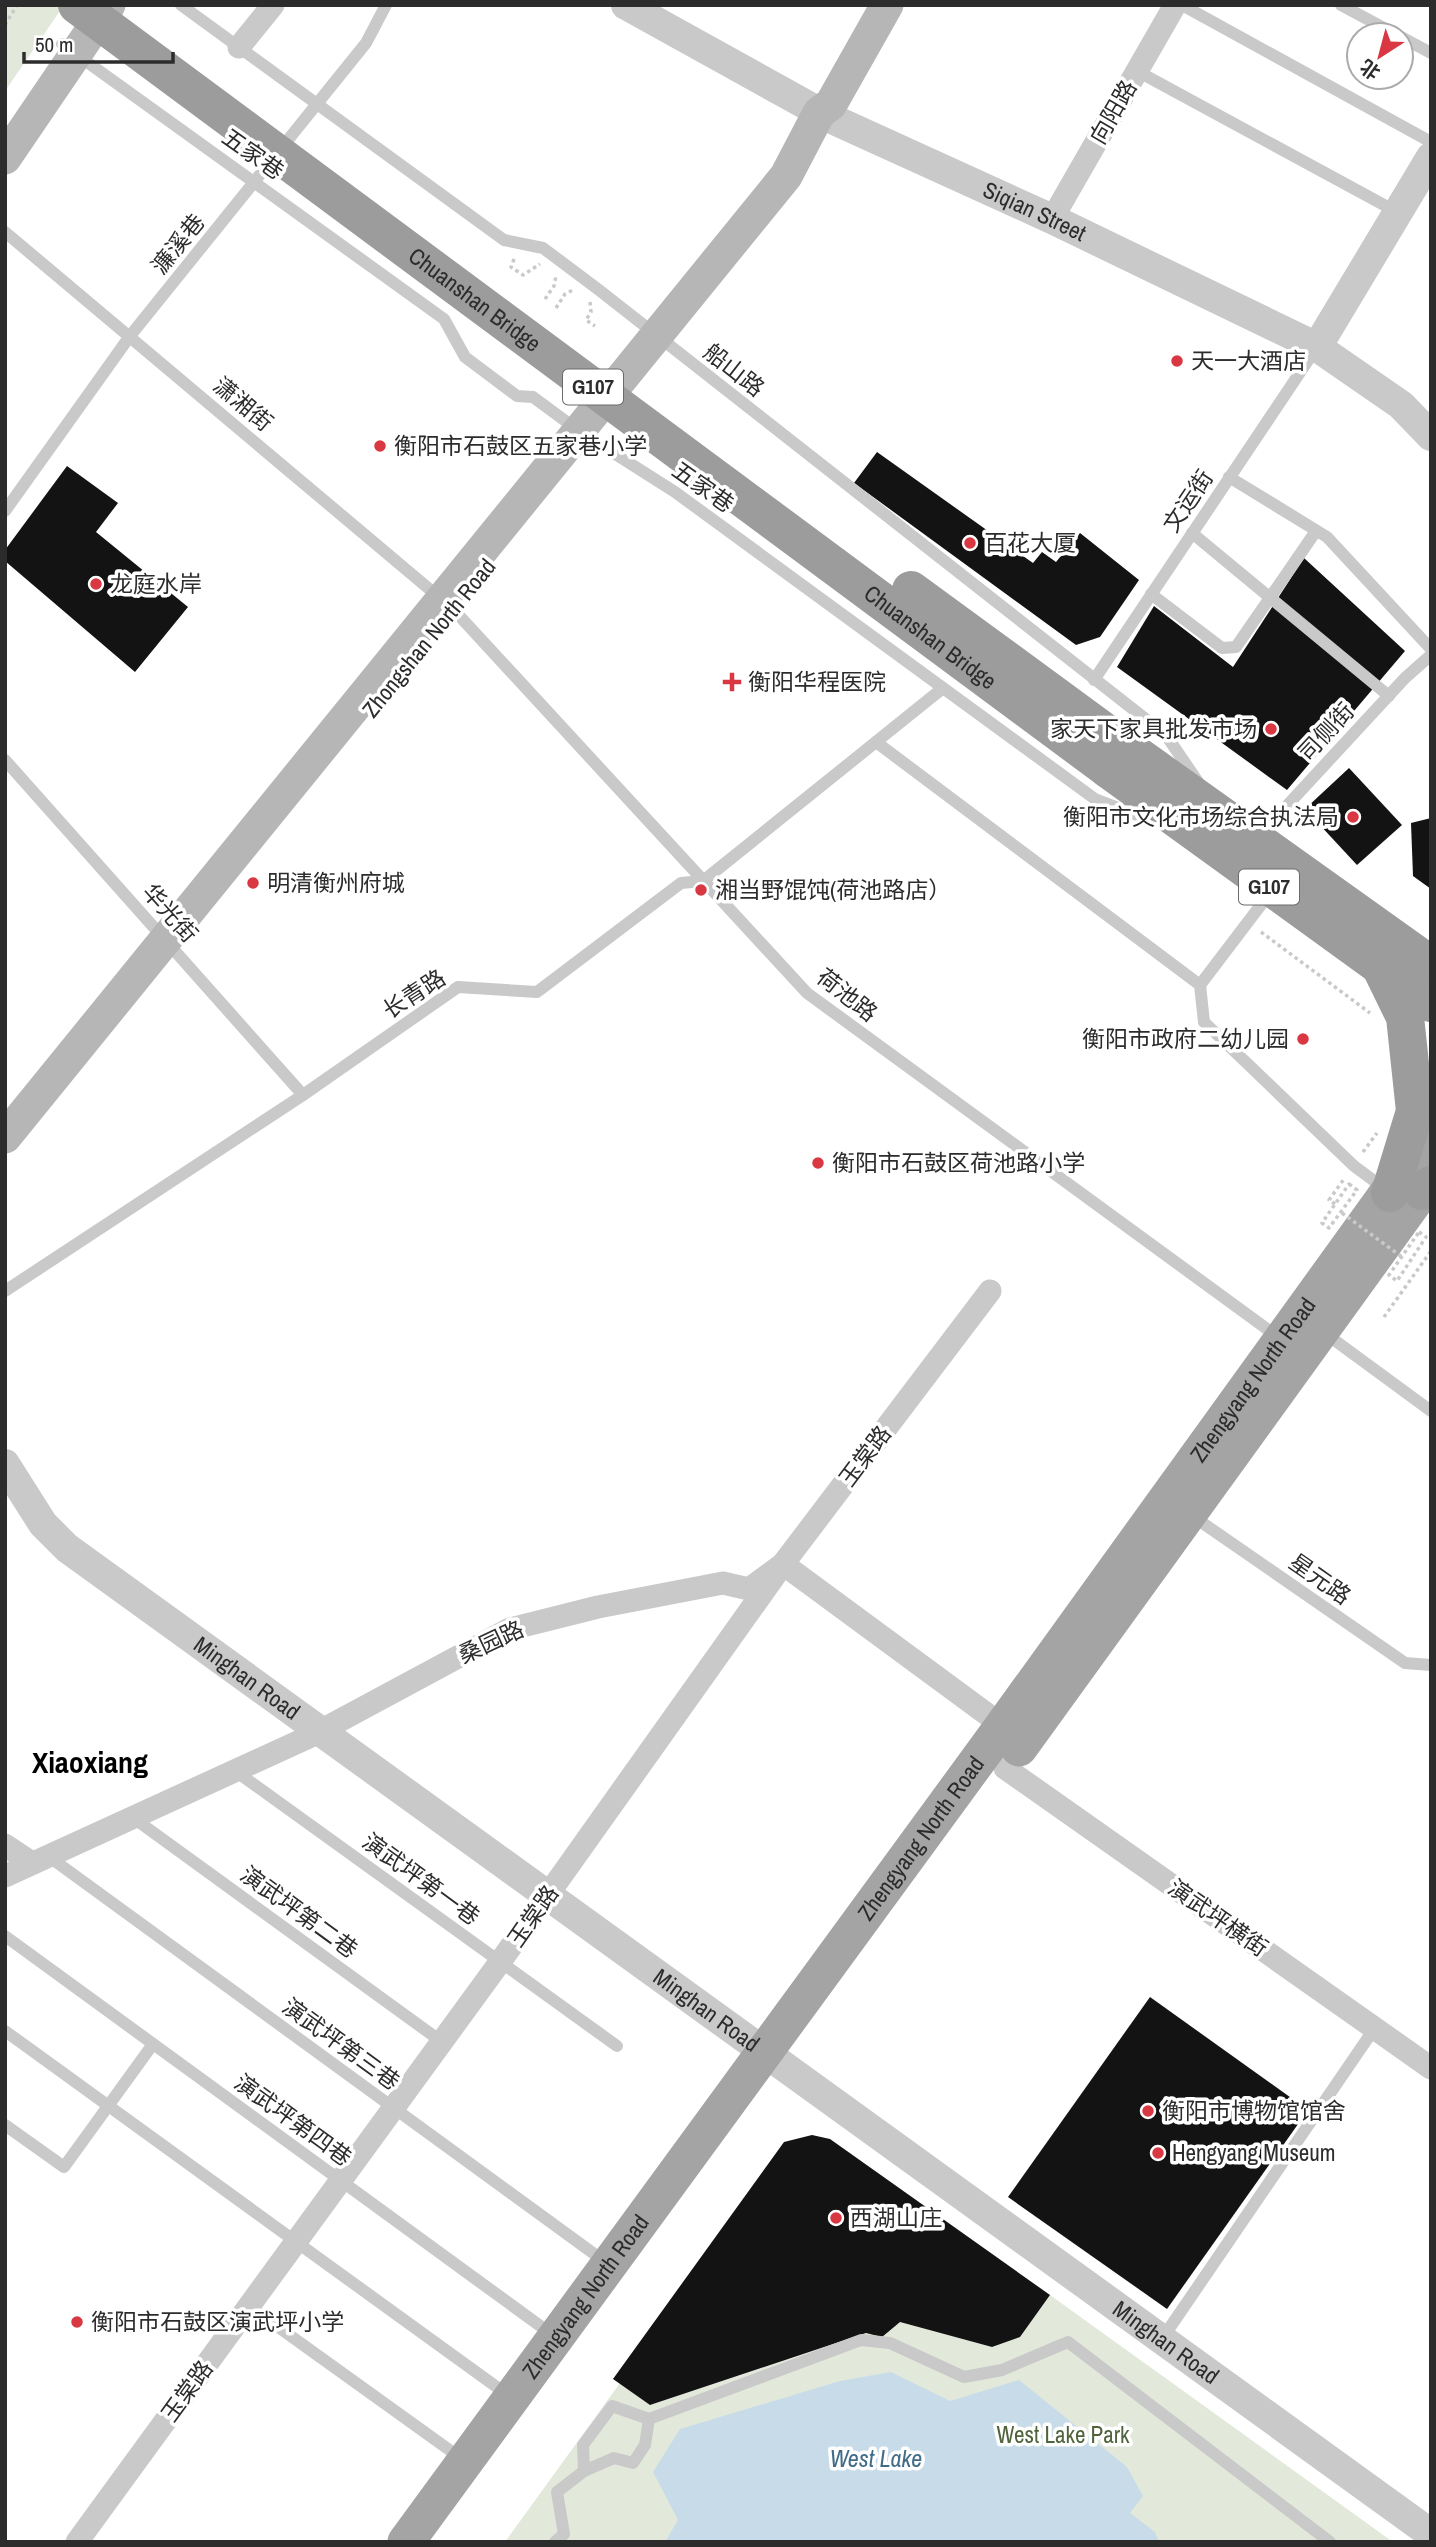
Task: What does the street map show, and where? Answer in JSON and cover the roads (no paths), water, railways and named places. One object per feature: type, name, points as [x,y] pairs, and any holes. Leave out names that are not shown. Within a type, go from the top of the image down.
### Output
[{"type":"highway","name":"Chuanshan Bridge","points":[[77,5],[1116,758]]},
{"type":"highway","name":"Chuanshan Bridge","points":[[118,5],[1116,758]]},
{"type":"highway","name":"G107","points":[[1116,758],[1213,830],[1273,890],[1412,958]]},
{"type":"highway","name":"G107","points":[[1213,830],[1255,841],[1412,958],[1431,1003]]},
{"type":"highway","points":[[1412,958],[1405,1017],[1415,1111],[1418,1187]]},
{"type":"main road","points":[[5,158],[68,49],[87,5]]},
{"type":"main road","points":[[5,126],[68,49],[109,5]]},
{"type":"main road","name":"Zhongshan North Road","points":[[5,1137],[170,945],[662,340],[796,186],[827,112],[887,5]]},
{"type":"main road","name":"Zhongshan North Road","points":[[5,1161],[170,945]]},
{"type":"main road","name":"Zhengyang North Road","points":[[406,2542],[610,2265],[1005,1768],[1322,1331],[1418,1187],[1431,1133]]},
{"type":"main road","name":"Zhengyang North Road","points":[[437,2542],[1003,1726],[1281,1339],[1418,1187]]},
{"type":"street","points":[[239,47],[273,5]]},
{"type":"street","name":"Siqian Street","points":[[626,5],[827,112],[1055,213],[1320,341],[1410,394],[1431,415]]},
{"type":"street","name":"Siqian Street","points":[[649,5],[827,112]]},
{"type":"street","name":"向阳路","points":[[1055,213],[1175,5]]},
{"type":"street","points":[[1320,341],[1431,156]]},
{"type":"street","name":"Siqian Street","points":[[1320,341],[1401,405],[1431,436]]},
{"type":"street","name":"玉棠路","points":[[77,2542],[500,1962],[783,1564],[990,1291]]},
{"type":"street","name":"Minghan Road","points":[[5,1465],[43,1524],[67,1548],[315,1734]]},
{"type":"street","name":"Minghan Road","points":[[5,1483],[35,1531],[62,1556],[545,1899],[1426,2542]]},
{"type":"street","points":[[783,1564],[1003,1726]]},
{"type":"street","name":"桑园路","points":[[5,1876],[315,1734],[510,1629],[598,1607],[723,1583],[749,1589],[783,1564]]},
{"type":"street","name":"演武坪横街","points":[[1005,1768],[1431,2068]]},
{"type":"street","points":[[5,1845],[40,1859]]},
{"type":"street","name":"Minghan Road","points":[[771,2063],[1431,2534]]},
{"type":"lane","name":"船山路","points":[[181,5],[504,240],[542,248],[1166,735],[1213,830]]},
{"type":"lane","name":"濂溪巷","points":[[5,511],[130,336],[366,43],[386,5]]},
{"type":"lane","points":[[1182,5],[1431,142]]},
{"type":"lane","points":[[1341,5],[1371,21]]},
{"type":"lane","points":[[1415,44],[1431,53]]},
{"type":"lane","name":"五家巷","points":[[68,49],[444,319],[465,357],[517,396],[533,397],[585,435],[675,492],[1095,799],[1213,830]]},
{"type":"lane","points":[[1137,71],[1397,212]]},
{"type":"lane","name":"潇湘街","points":[[5,232],[447,604]]},
{"type":"lane","name":"文运街","points":[[1094,680],[1320,341]]},
{"type":"lane","points":[[1229,477],[1326,537],[1431,649]]},
{"type":"lane","points":[[1151,594],[1222,648],[1236,647],[1268,596],[1316,531]]},
{"type":"lane","points":[[1192,533],[1389,696]]},
{"type":"lane","name":"荷池路","points":[[447,604],[807,993],[1281,1339]]},
{"type":"lane","name":"司侧街","points":[[1255,841],[1431,654]]},
{"type":"lane","name":"长青路","points":[[5,1291],[303,1095],[458,987],[537,992],[681,883],[703,881],[943,688]]},
{"type":"lane","points":[[876,742],[1200,985]]},
{"type":"lane","name":"华光街","points":[[5,760],[303,1095]]},
{"type":"lane","points":[[1273,890],[1200,985],[1204,1021],[1353,1166],[1418,1187]]},
{"type":"lane","points":[[1322,1331],[1431,1411]]},
{"type":"lane","name":"星元路","points":[[1189,1514],[1405,1663],[1431,1665]]},
{"type":"lane","name":"演武坪第一巷","points":[[234,1770],[617,2046]]},
{"type":"lane","name":"演武坪第二巷","points":[[132,1817],[442,2042]]},
{"type":"lane","name":"演武坪第三巷","points":[[40,1859],[394,2108],[610,2265]]},
{"type":"lane","name":"演武坪第四巷","points":[[5,1936],[557,2338]]},
{"type":"lane","points":[[1162,2340],[1374,2029]]},
{"type":"lane","points":[[5,2031],[512,2398]]},
{"type":"lane","points":[[5,2125],[64,2167],[153,2044]]},
{"type":"lane","points":[[249,2305],[466,2461]]},
{"type":"lane","points":[[584,2471],[583,2445],[612,2406],[649,2419],[861,2340],[890,2343],[964,2377],[1002,2370],[1068,2342],[1330,2542]]},
{"type":"lane","points":[[555,2542],[564,2534],[557,2492],[584,2471],[614,2458],[633,2463],[645,2445],[649,2419]]},
{"type":"water","name":"West Lake","points":[[891,2372],[950,2401],[1019,2380],[1127,2467],[1143,2496],[1130,2513],[1155,2532],[1159,2542],[665,2542],[678,2520],[653,2472],[680,2429],[840,2381]]},
{"type":"place","name":"天一大酒店","points":[[1177,361]]},
{"type":"place","name":"衡阳市石鼓区五家巷小学","points":[[380,446]]},
{"type":"place","name":"百花大厦","points":[[970,543]]},
{"type":"place","name":"龙庭水岸","points":[[96,584]]},
{"type":"place","name":"衡阳华程医院","points":[[732,682]]},
{"type":"place","name":"家天下家具批发市场","points":[[1271,729]]},
{"type":"place","name":"衡阳市文化市场综合执法局","points":[[1353,817]]},
{"type":"place","name":"明清衡州府城","points":[[253,883]]},
{"type":"place","name":"湘当野馄饨(荷池路店）","points":[[701,890]]},
{"type":"place","name":"衡阳市政府二幼儿园","points":[[1303,1039]]},
{"type":"place","name":"衡阳市石鼓区荷池路小学","points":[[818,1163]]},
{"type":"place","name":"衡阳市博物馆馆舍","points":[[1148,2111]]},
{"type":"place","name":"Hengyang Museum","points":[[1158,2153]]},
{"type":"place","name":"西湖山庄","points":[[836,2218]]},
{"type":"place","name":"衡阳市石鼓区演武坪小学","points":[[77,2322]]},
{"type":"district","name":"Xiaoxiang","points":[[90,1763]]},
{"type":"park label","name":"West Lake Park","points":[[1063,2435]]}]
